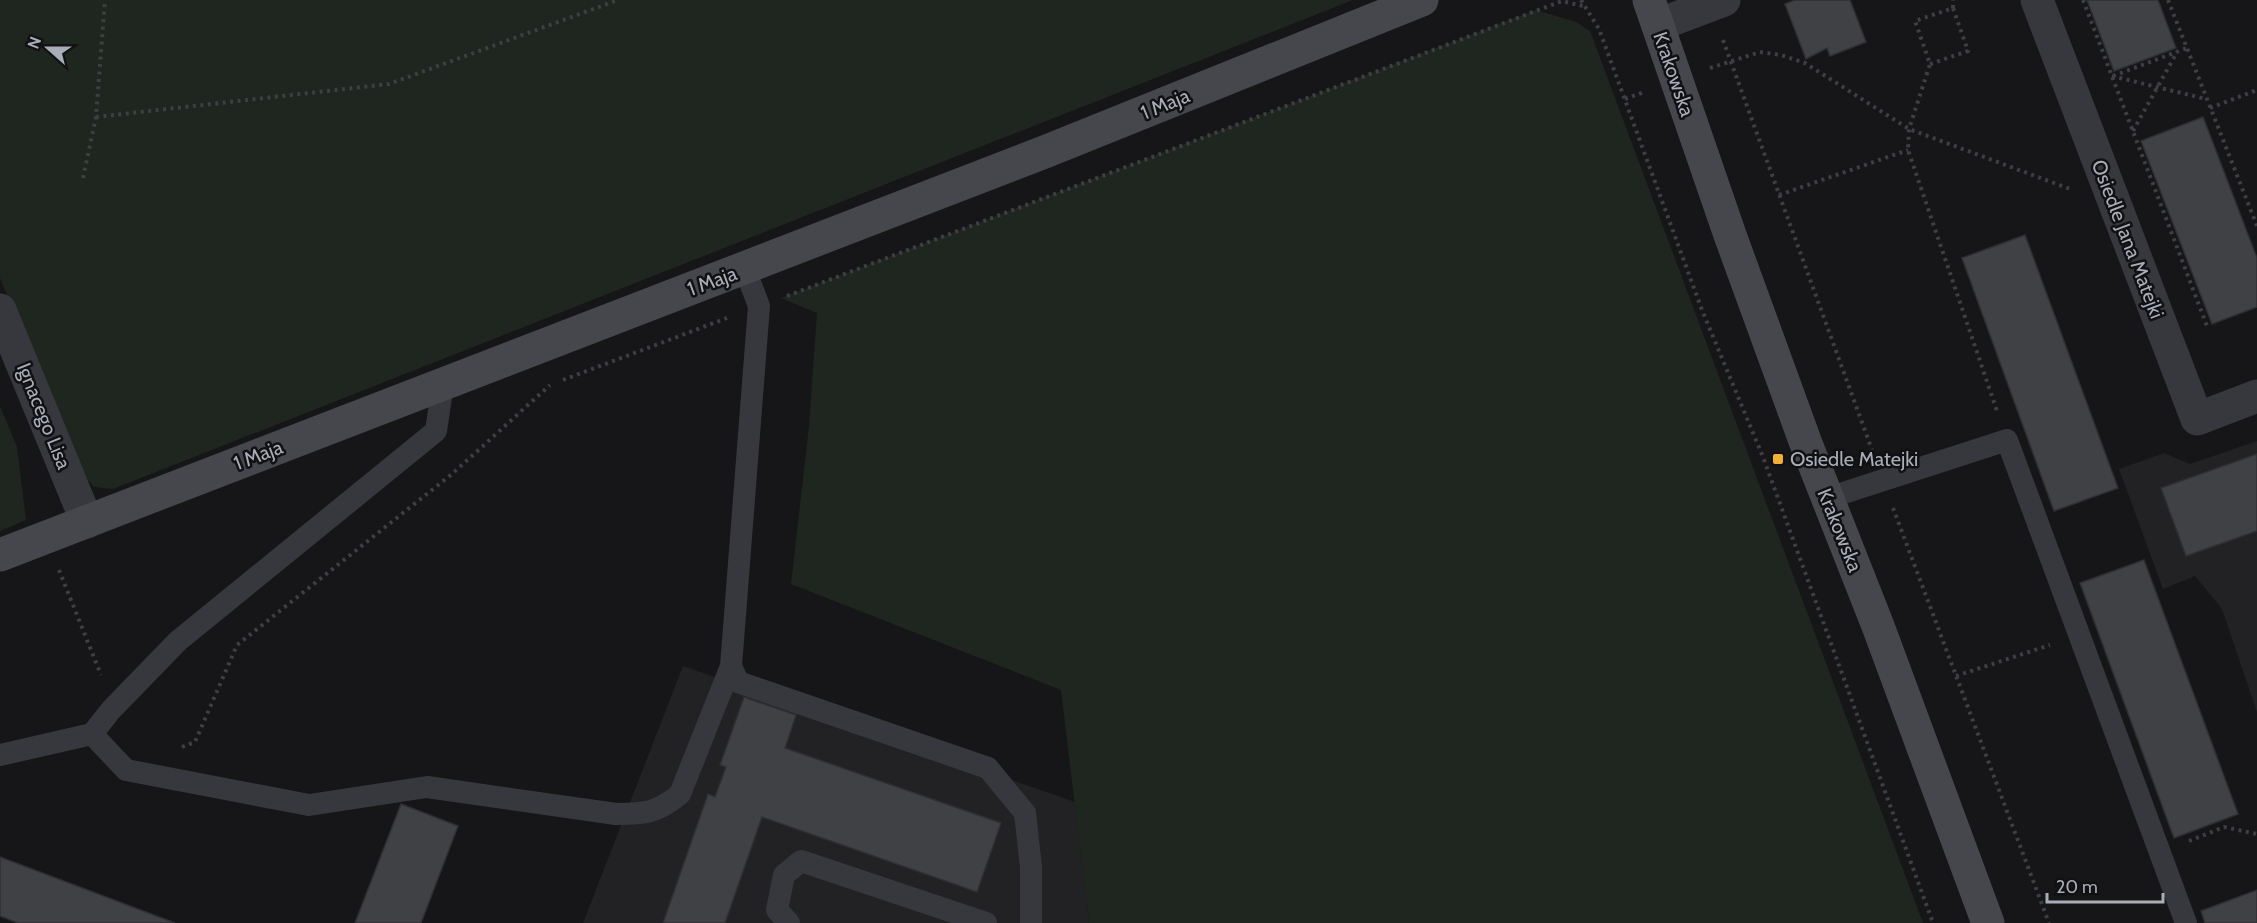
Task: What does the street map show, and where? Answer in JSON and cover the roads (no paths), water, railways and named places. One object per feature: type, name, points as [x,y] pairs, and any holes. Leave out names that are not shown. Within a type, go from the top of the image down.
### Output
[{"type":"street","name":"1 Maja","points":[[0,555],[745,269],[1422,0]]},
{"type":"street","points":[[1654,13],[1724,0]]},
{"type":"street","name":"Osiedle Jana Matejki","points":[[2037,0],[2197,419],[2257,396]]},
{"type":"street","name":"Krakowska","points":[[1654,13],[1730,235],[1988,923]]},
{"type":"street","name":"Ignacego Lisa","points":[[0,310],[87,522]]},
{"type":"lane","points":[[92,734],[126,770],[309,805],[427,787],[616,814],[645,814],[665,806],[680,794],[731,666],[759,306],[745,269]]},
{"type":"lane","points":[[0,755],[92,734],[111,710],[178,642],[436,431],[442,384]]},
{"type":"lane","points":[[1828,498],[2007,440],[2162,852],[2186,923]]},
{"type":"lane","points":[[731,666],[738,682],[988,768],[1025,813],[1031,867],[1031,923]]},
{"type":"lane","points":[[789,923],[777,910],[784,875],[801,861],[986,923]]},
{"type":"place","name":"Osiedle Matejki","points":[[1778,459]]}]
